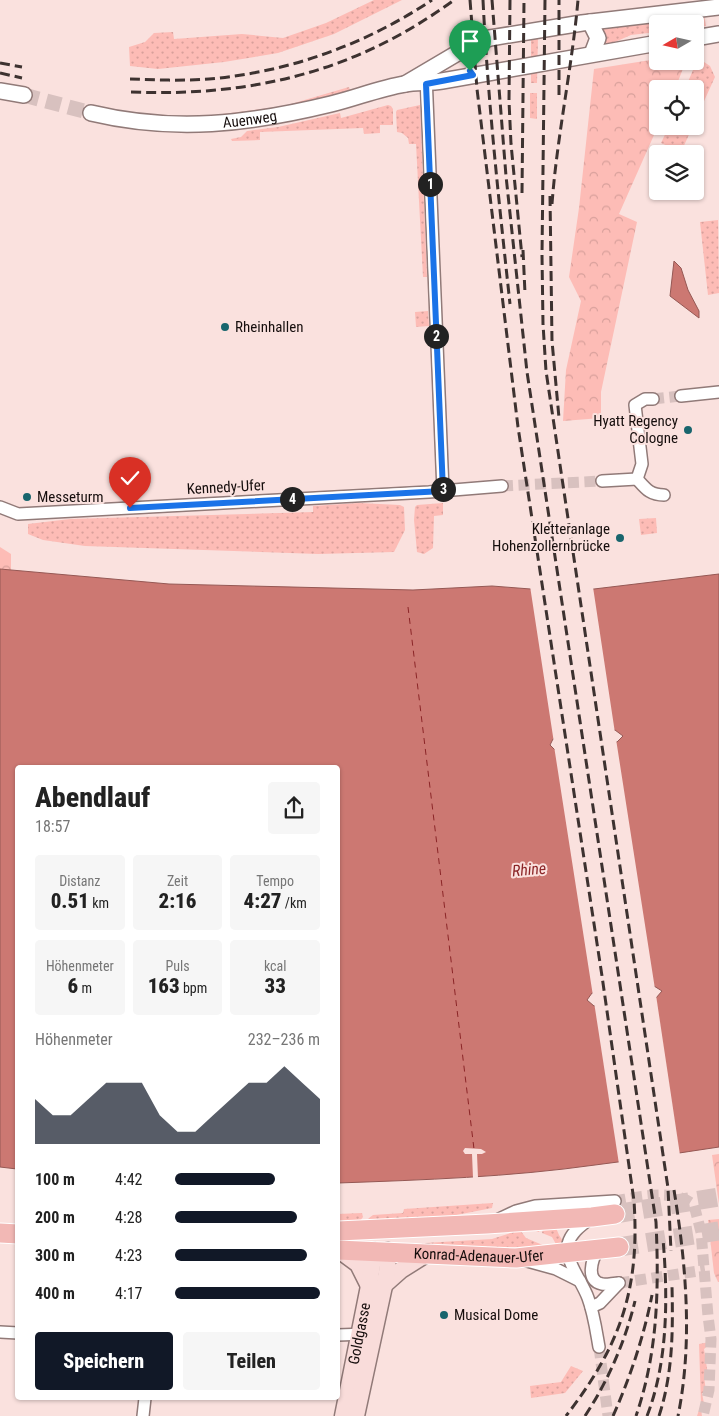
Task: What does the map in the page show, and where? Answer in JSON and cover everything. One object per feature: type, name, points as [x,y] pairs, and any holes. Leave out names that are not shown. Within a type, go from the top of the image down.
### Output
[{"type":"main road","name":"Konrad-Adenauer-Ufer","points":[[340,1230],[413,1228],[592,1217],[615,1207]]},
{"type":"main road","points":[[370,1229],[382,1248],[413,1228]]},
{"type":"main road","name":"Konrad-Adenauer-Ufer","points":[[340,1250],[382,1248],[473,1257],[516,1258],[619,1247]]},
{"type":"main road","name":"Goldgasse","points":[[343,1416],[366,1334],[376,1286],[387,1272],[382,1248]]},
{"type":"main road","points":[[340,1251],[358,1264],[376,1286],[428,1253]]},
{"type":"main road","name":"Goldgasse","points":[[356,1416],[366,1334]]},
{"type":"street","name":"Auenweg","points":[[427,77],[466,48],[490,38],[590,22],[719,8]]},
{"type":"street","points":[[590,22],[598,38],[592,54]]},
{"type":"street","points":[[704,36],[719,34]]},
{"type":"street","name":"Auenweg","points":[[91,113],[114,119],[166,125],[218,124],[280,115],[331,104],[427,77],[473,75],[649,44]]},
{"type":"street","points":[[466,48],[465,56],[473,75]]},
{"type":"street","points":[[427,77],[443,491]]},
{"type":"street","points":[[0,91],[24,95]]},
{"type":"street","points":[[681,396],[719,392]]},
{"type":"street","points":[[637,478],[642,464],[635,405],[645,399],[653,398]]},
{"type":"street","points":[[602,481],[637,478]]},
{"type":"street","points":[[637,478],[654,495],[664,495]]},
{"type":"street","name":"Kennedy-Ufer","points":[[0,507],[18,514],[443,491],[502,486]]},
{"type":"street","name":"Konrad-Adenauer-Ufer","points":[[487,1224],[527,1208],[615,1207]]},
{"type":"street","points":[[592,1217],[571,1236],[568,1253],[591,1307],[599,1347]]},
{"type":"street","points":[[591,1307],[600,1303],[619,1283],[600,1284],[594,1280],[592,1265],[598,1250]]},
{"type":"street","points":[[516,1258],[556,1270],[580,1281]]},
{"type":"street","points":[[0,1332],[15,1333]]},
{"type":"street","points":[[340,1335],[366,1334]]},
{"type":"street","points":[[142,1416],[145,1400]]},
{"type":"green space","points":[[374,0],[402,0],[334,34],[278,53],[224,62],[158,69],[130,66],[129,47],[145,42],[154,33],[173,32],[174,39],[242,34],[283,38],[326,23]]},
{"type":"green space","points":[[704,14],[706,26],[704,26],[704,15],[695,15]]},
{"type":"green space","points":[[649,20],[649,33],[631,35],[608,45],[599,46],[597,26]]},
{"type":"green space","points":[[531,36],[538,36],[537,83],[531,83]]},
{"type":"green space","points":[[649,60],[649,70],[682,70],[679,80],[649,80],[649,135],[654,135],[619,214],[637,222],[601,392],[601,418],[563,421],[566,370],[581,301],[569,277],[579,208],[594,69]]},
{"type":"green space","points":[[704,62],[710,66],[715,77],[704,101],[704,80],[689,80],[693,70],[704,70]]},
{"type":"green space","points":[[349,87],[350,90],[309,103],[259,113],[207,116],[284,106]]},
{"type":"green space","points":[[530,93],[537,93],[537,119],[530,118]]},
{"type":"green space","points":[[388,105],[393,109],[393,125],[380,125],[380,133],[364,134],[363,128],[260,132],[260,140],[232,141],[231,139],[241,137],[247,131],[278,127],[340,113],[341,118]]},
{"type":"green space","points":[[420,105],[427,277],[423,277],[416,144],[409,144],[408,138],[402,133],[397,132],[396,112],[397,110]]},
{"type":"green space","points":[[665,135],[689,135],[684,145],[665,145],[661,143]]},
{"type":"green space","points":[[718,220],[719,293],[708,295],[700,222]]},
{"type":"green space","points":[[428,311],[429,326],[416,327],[415,312]]},
{"type":"green space","points":[[359,503],[400,505],[404,507],[405,530],[394,552],[318,554],[85,546],[43,540],[28,534],[28,524],[70,519],[313,512],[313,506]]},
{"type":"green space","points":[[443,503],[443,515],[434,516],[433,548],[424,554],[417,552],[414,520],[415,507],[417,505]]},
{"type":"green space","points":[[656,518],[657,533],[641,535],[639,519]]},
{"type":"green space","points":[[0,547],[11,554],[11,570],[0,569]]},
{"type":"green space","points":[[719,1154],[719,1204],[712,1155]]},
{"type":"green space","points":[[493,1203],[492,1208],[426,1221],[365,1224],[373,1215],[403,1213],[404,1209]]},
{"type":"green space","points":[[362,1213],[363,1217],[360,1221],[340,1225],[340,1214]]},
{"type":"green space","points":[[719,1219],[718,1282],[714,1273],[708,1220]]},
{"type":"green space","points":[[554,1223],[563,1241],[562,1246],[557,1246],[552,1237],[542,1233],[543,1229],[540,1228],[539,1232],[531,1227]]},
{"type":"green space","points":[[520,1230],[526,1238],[545,1246],[484,1248],[408,1244],[492,1239]]},
{"type":"green space","points":[[710,1342],[704,1349],[708,1375],[704,1376],[706,1392],[702,1393],[705,1409],[701,1410],[702,1416],[697,1416],[701,1404],[699,1344]]},
{"type":"green space","points":[[571,1366],[583,1371],[565,1393],[531,1398],[530,1386],[561,1382]]},
{"type":"water","points":[[674,261],[681,268],[688,290],[699,311],[699,318],[670,296]]},
{"type":"water","name":"Rhine","points":[[0,569],[169,584],[413,590],[492,586],[569,592],[719,574],[719,1147],[563,1169],[499,1175],[340,1183],[340,765],[15,765],[15,1169],[0,1167]],"holes":[[[615,730],[623,736],[617,742],[555,750],[550,745],[553,739]],[[654,986],[662,991],[656,998],[594,1006],[587,1000],[592,993]]]},
{"type":"pier","points":[[530,586],[569,589],[593,587],[615,733],[555,741],[554,743]]},
{"type":"pier","points":[[616,739],[655,989],[593,996],[554,746]]},
{"type":"pier","points":[[656,995],[680,1155],[619,1164],[594,1002]]},
{"type":"pier","points":[[465,1148],[481,1149],[486,1152],[477,1154],[478,1178],[473,1178],[472,1154],[465,1154],[463,1151]]},
{"type":"ferry route","points":[[408,607],[474,1149]]},
{"type":"tunnel","points":[[24,95],[91,113]]},
{"type":"tunnel","points":[[653,399],[681,396]]},
{"type":"tunnel","points":[[502,486],[602,481]]},
{"type":"tunnel","points":[[615,1201],[666,1195],[686,1200],[694,1205],[701,1232],[711,1339],[709,1390],[703,1416]]},
{"type":"tunnel","points":[[615,1214],[719,1197]]},
{"type":"tunnel","points":[[619,1247],[719,1231]]},
{"type":"tunnel","points":[[619,1283],[705,1270]]},
{"type":"tunnel","points":[[599,1347],[608,1416]]},
{"type":"railway","points":[[130,79],[209,79],[269,70],[298,63],[381,30],[432,0]]},
{"type":"railway","points":[[131,92],[218,90],[260,84],[301,75],[340,62],[379,45],[417,25],[454,0]]},
{"type":"railway","points":[[470,0],[477,89],[518,427],[602,976],[634,1201],[634,1262],[622,1316],[613,1341],[600,1365],[566,1416]]},
{"type":"railway","points":[[483,0],[491,114],[510,304]]},
{"type":"railway","points":[[492,0],[506,176],[527,372],[656,1222],[657,1296],[653,1344],[649,1368],[636,1416]]},
{"type":"railway","points":[[510,0],[509,101],[511,144],[522,257]]},
{"type":"railway","points":[[522,193],[524,0]]},
{"type":"railway","points":[[545,0],[542,255],[546,371],[668,1188],[671,1251]]},
{"type":"railway","points":[[559,0],[559,95]]},
{"type":"railway","points":[[552,204],[578,0]]},
{"type":"railway","points":[[0,63],[22,67]]},
{"type":"railway","points":[[0,73],[22,78]]},
{"type":"railway","points":[[550,196],[552,341],[559,418]]},
{"type":"railway","points":[[523,250],[525,293]]},
{"type":"railway","points":[[674,1190],[682,1246],[686,1303],[685,1360],[678,1416]]},
{"type":"railway","points":[[647,1416],[654,1395],[663,1352],[666,1306],[663,1239]]},
{"type":"railway","points":[[659,1416],[670,1368],[672,1286]]},
{"type":"railway","points":[[613,1416],[636,1357],[652,1295]]},
{"type":"railway","points":[[585,1416],[615,1361],[635,1301]]},
{"type":"place","name":"Rheinhallen","points":[[225,327]]},
{"type":"place","name":"Hyatt Regency Cologne","points":[[688,430]]},
{"type":"place","name":"Messeturm","points":[[27,497]]},
{"type":"place","name":"Kletteranlage Hohenzollernbrücke","points":[[620,538]]},
{"type":"place","name":"Musical Dome","points":[[444,1315]]},
{"type":"route","points":[[130,508],[443,491],[426,84],[473,75],[470,71]]}]
